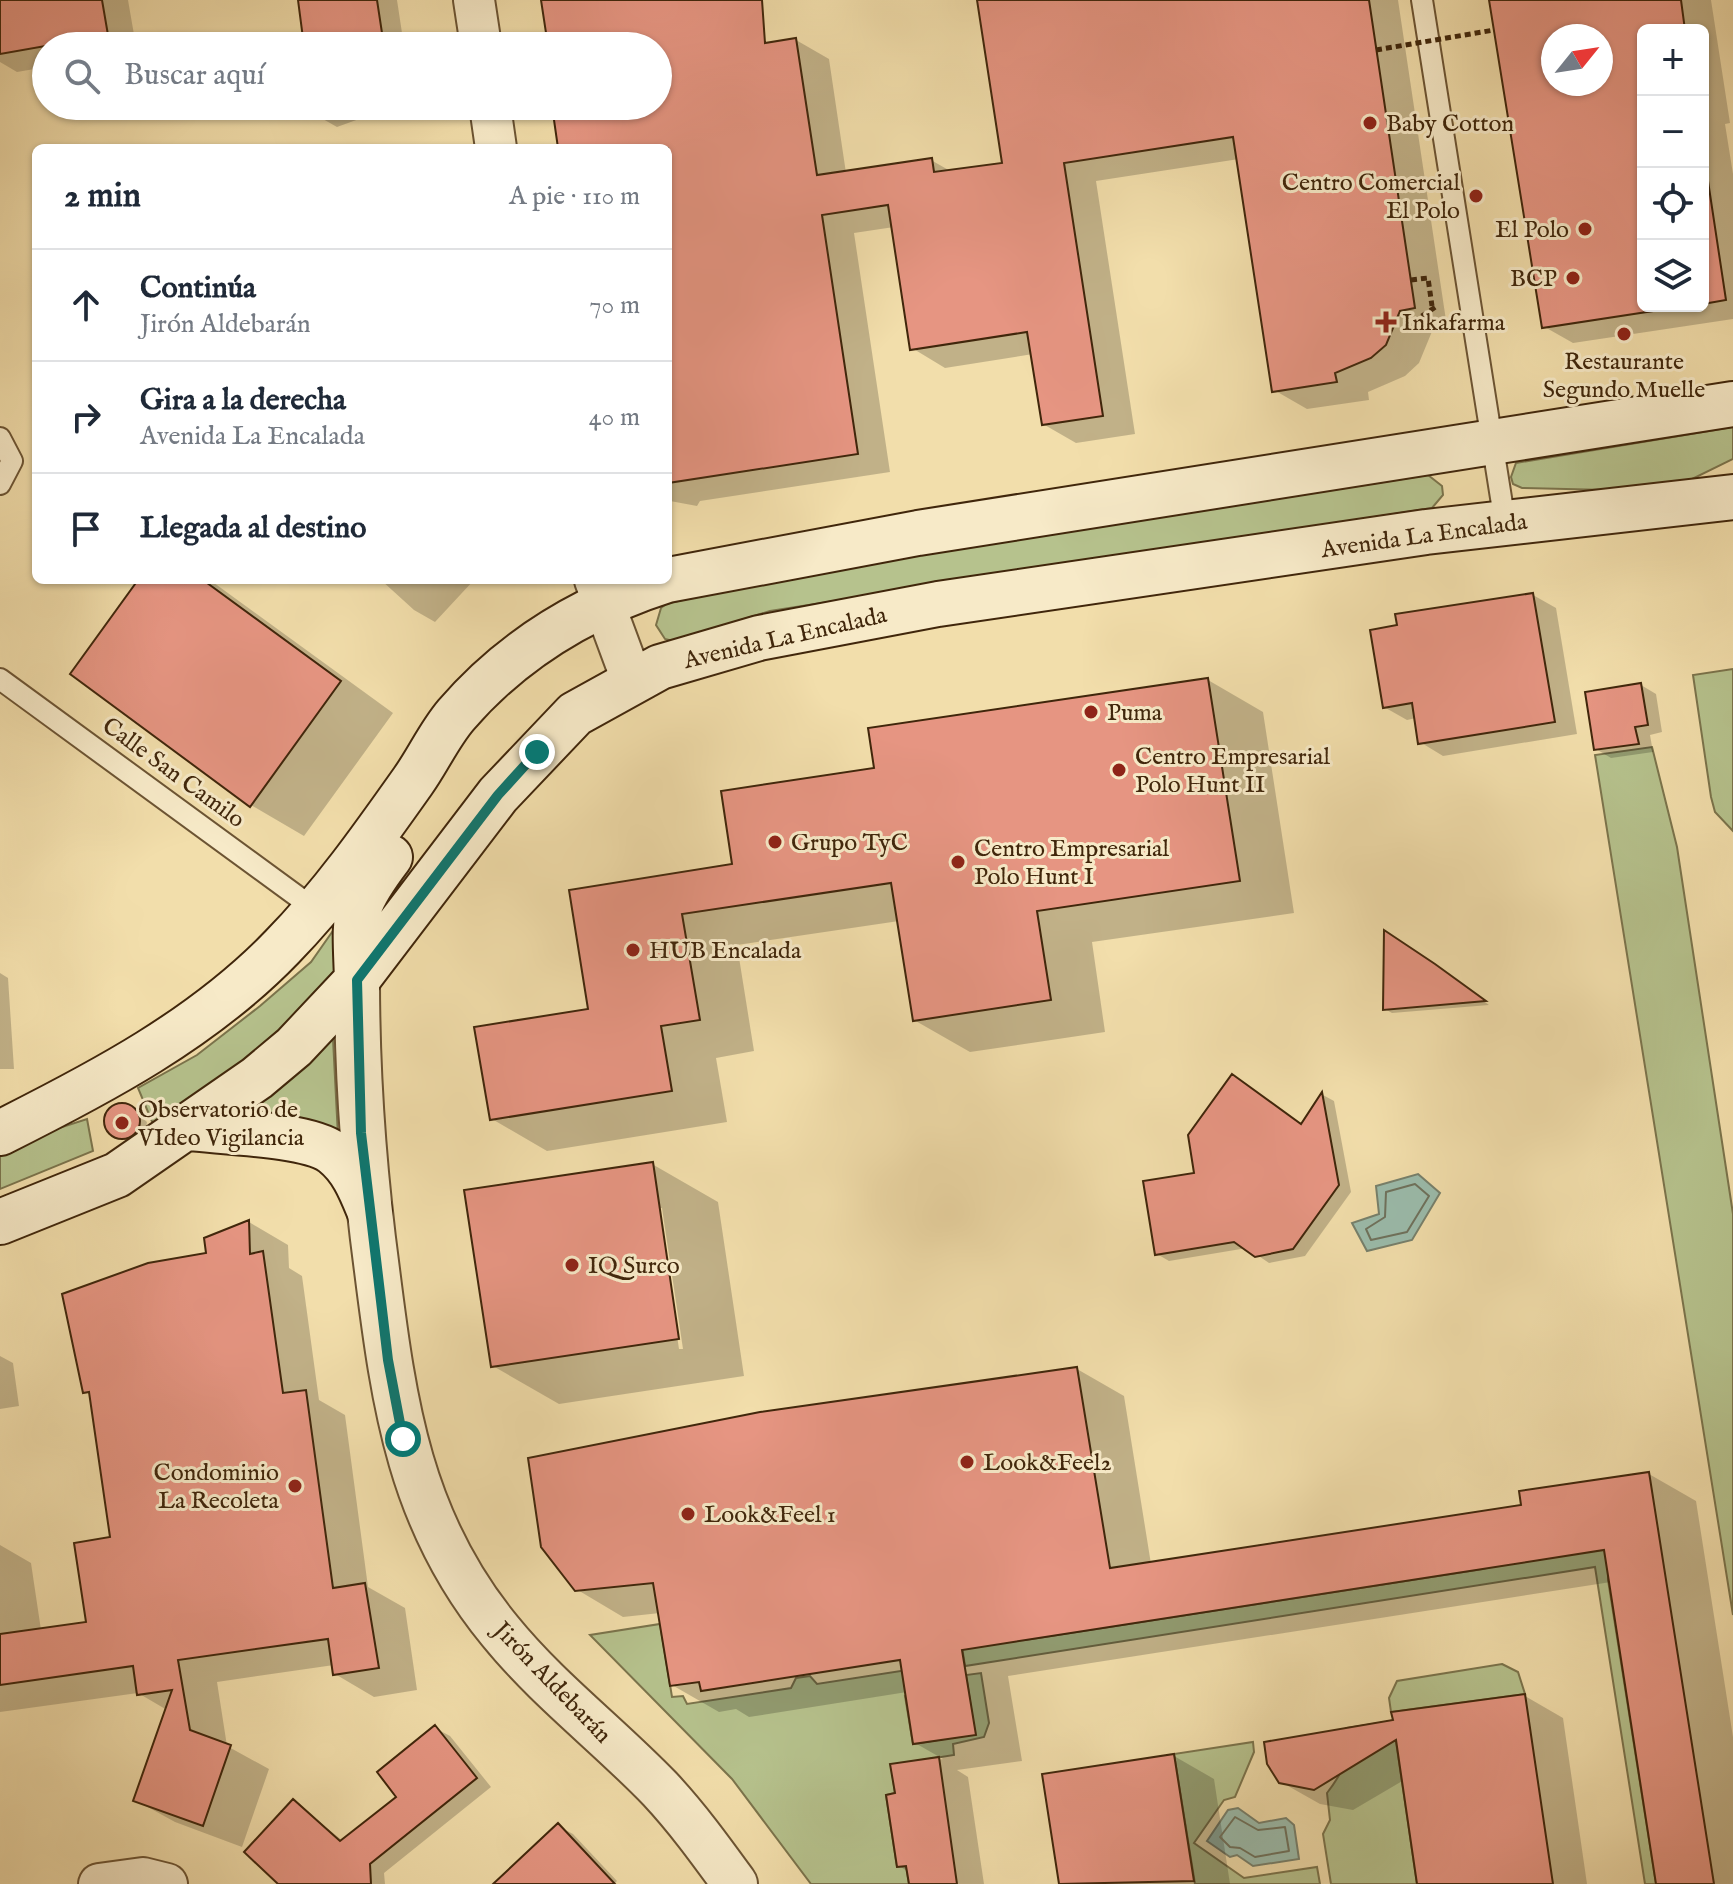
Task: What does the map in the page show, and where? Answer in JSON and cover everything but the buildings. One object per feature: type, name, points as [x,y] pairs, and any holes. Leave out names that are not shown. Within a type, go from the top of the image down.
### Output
[{"type":"main road","points":[[672,579],[918,533],[1733,404]]},
{"type":"main road","name":"Avenida La Encalada","points":[[0,1222],[117,1175],[188,1128],[294,1047],[357,980],[498,795],[537,752],[575,714],[632,680],[694,655],[759,638],[938,604],[1727,493]]},
{"type":"main road","points":[[0,1133],[100,1083],[169,1040],[234,991],[316,910],[414,779],[453,718],[488,681],[599,592],[645,584]]},
{"type":"main road","name":"Jirón Aldebarán","points":[[453,718],[428,791],[409,833],[363,893],[355,917],[361,1133],[388,1360],[403,1439],[425,1506],[447,1550],[500,1632],[658,1788],[696,1829],[735,1884]]},
{"type":"main road","points":[[188,1128],[323,1147],[345,1164],[357,1180],[369,1210]]},
{"type":"street","points":[[474,0],[479,32]]},
{"type":"street","points":[[492,120],[495,144]]},
{"type":"street","points":[[599,592],[632,680]]},
{"type":"street","points":[[99,1884],[143,1878],[167,1884]]},
{"type":"lane","points":[[1422,0],[1505,523]]},
{"type":"lane","points":[[0,438],[12,461],[0,484]]},
{"type":"lane","name":"Calle San Camilo","points":[[0,679],[316,910]]},
{"type":"path","points":[[1376,50],[1494,30]]},
{"type":"path","points":[[1405,327],[1432,306],[1428,278],[1411,280]]},
{"type":"green space","points":[[1733,427],[1733,459],[1686,482],[1608,490],[1522,488],[1513,484],[1511,477],[1516,463]]},
{"type":"green space","points":[[1428,475],[1442,486],[1443,495],[1432,508],[770,611],[673,641],[665,639],[656,625],[661,608],[666,604],[779,577]]},
{"type":"green space","points":[[1733,669],[1733,831],[1715,812],[1711,797],[1693,675]]},
{"type":"green space","points":[[1652,747],[1677,847],[1733,1214],[1733,1615],[1595,755]]},
{"type":"green space","points":[[344,915],[351,962],[265,1047],[153,1124],[138,1088],[197,1055],[260,1006],[311,962]]},
{"type":"green space","points":[[333,1039],[338,1136],[247,1114]]},
{"type":"green space","points":[[87,1119],[93,1151],[0,1189],[0,1147]]},
{"type":"green space","points":[[1610,1533],[1608,1580],[1656,1884],[1645,1884],[1595,1567],[965,1666],[961,1641],[1025,1640],[1483,1569]]},
{"type":"green space","points":[[660,1624],[672,1697],[683,1696],[687,1704],[791,1688],[796,1678],[810,1676],[817,1684],[920,1668],[951,1689],[905,1696],[913,1744],[975,1734],[966,1675],[981,1673],[989,1723],[984,1737],[953,1744],[954,1755],[891,1765],[895,1793],[886,1795],[897,1867],[906,1866],[909,1884],[811,1884],[732,1779],[590,1635]]},
{"type":"green space","points":[[1502,1664],[1518,1672],[1525,1694],[1391,1712],[1389,1698],[1397,1681]]},
{"type":"green space","points":[[1393,1721],[1417,1884],[1331,1884],[1323,1834],[1330,1820],[1327,1793],[1338,1778],[1347,1755],[1346,1728]]},
{"type":"green space","points":[[1253,1742],[1254,1752],[1235,1797],[1224,1800],[1194,1843],[1244,1878],[1317,1867],[1320,1884],[1195,1884],[1174,1754]]},
{"type":"water","points":[[1418,1174],[1440,1193],[1412,1240],[1367,1251],[1352,1223],[1379,1214],[1376,1186]]},
{"type":"water","points":[[1238,1808],[1259,1823],[1286,1818],[1294,1825],[1299,1859],[1253,1866],[1237,1855],[1230,1857],[1207,1841],[1228,1810]]},
{"type":"place","name":"Baby Cotton","points":[[1370,123]]},
{"type":"place","name":"Centro Comercial El Polo","points":[[1476,196]]},
{"type":"place","name":"El Polo","points":[[1585,229]]},
{"type":"place","name":"BCP","points":[[1573,278]]},
{"type":"place","name":"Inkafarma","points":[[1386,322]]},
{"type":"place","name":"Restaurante Segundo Muelle","points":[[1624,334]]},
{"type":"place","name":"Puma","points":[[1091,712]]},
{"type":"place","name":"Centro Empresarial Polo Hunt II","points":[[1119,770]]},
{"type":"place","name":"Grupo TyC","points":[[775,842]]},
{"type":"place","name":"Centro Empresarial Polo Hunt I","points":[[958,862]]},
{"type":"place","name":"HUB Encalada","points":[[633,950]]},
{"type":"place","name":"Observatorio de VIdeo Vigilancia","points":[[122,1123]]},
{"type":"place","name":"IQ Surco","points":[[572,1265]]},
{"type":"place","name":"Look&Feel2","points":[[967,1462]]},
{"type":"place","name":"Condominio La Recoleta","points":[[295,1486]]},
{"type":"place","name":"Look&Feel 1","points":[[688,1514]]},
{"type":"route","points":[[403,1439],[388,1360],[361,1133],[357,980],[449,857],[537,752]]}]
